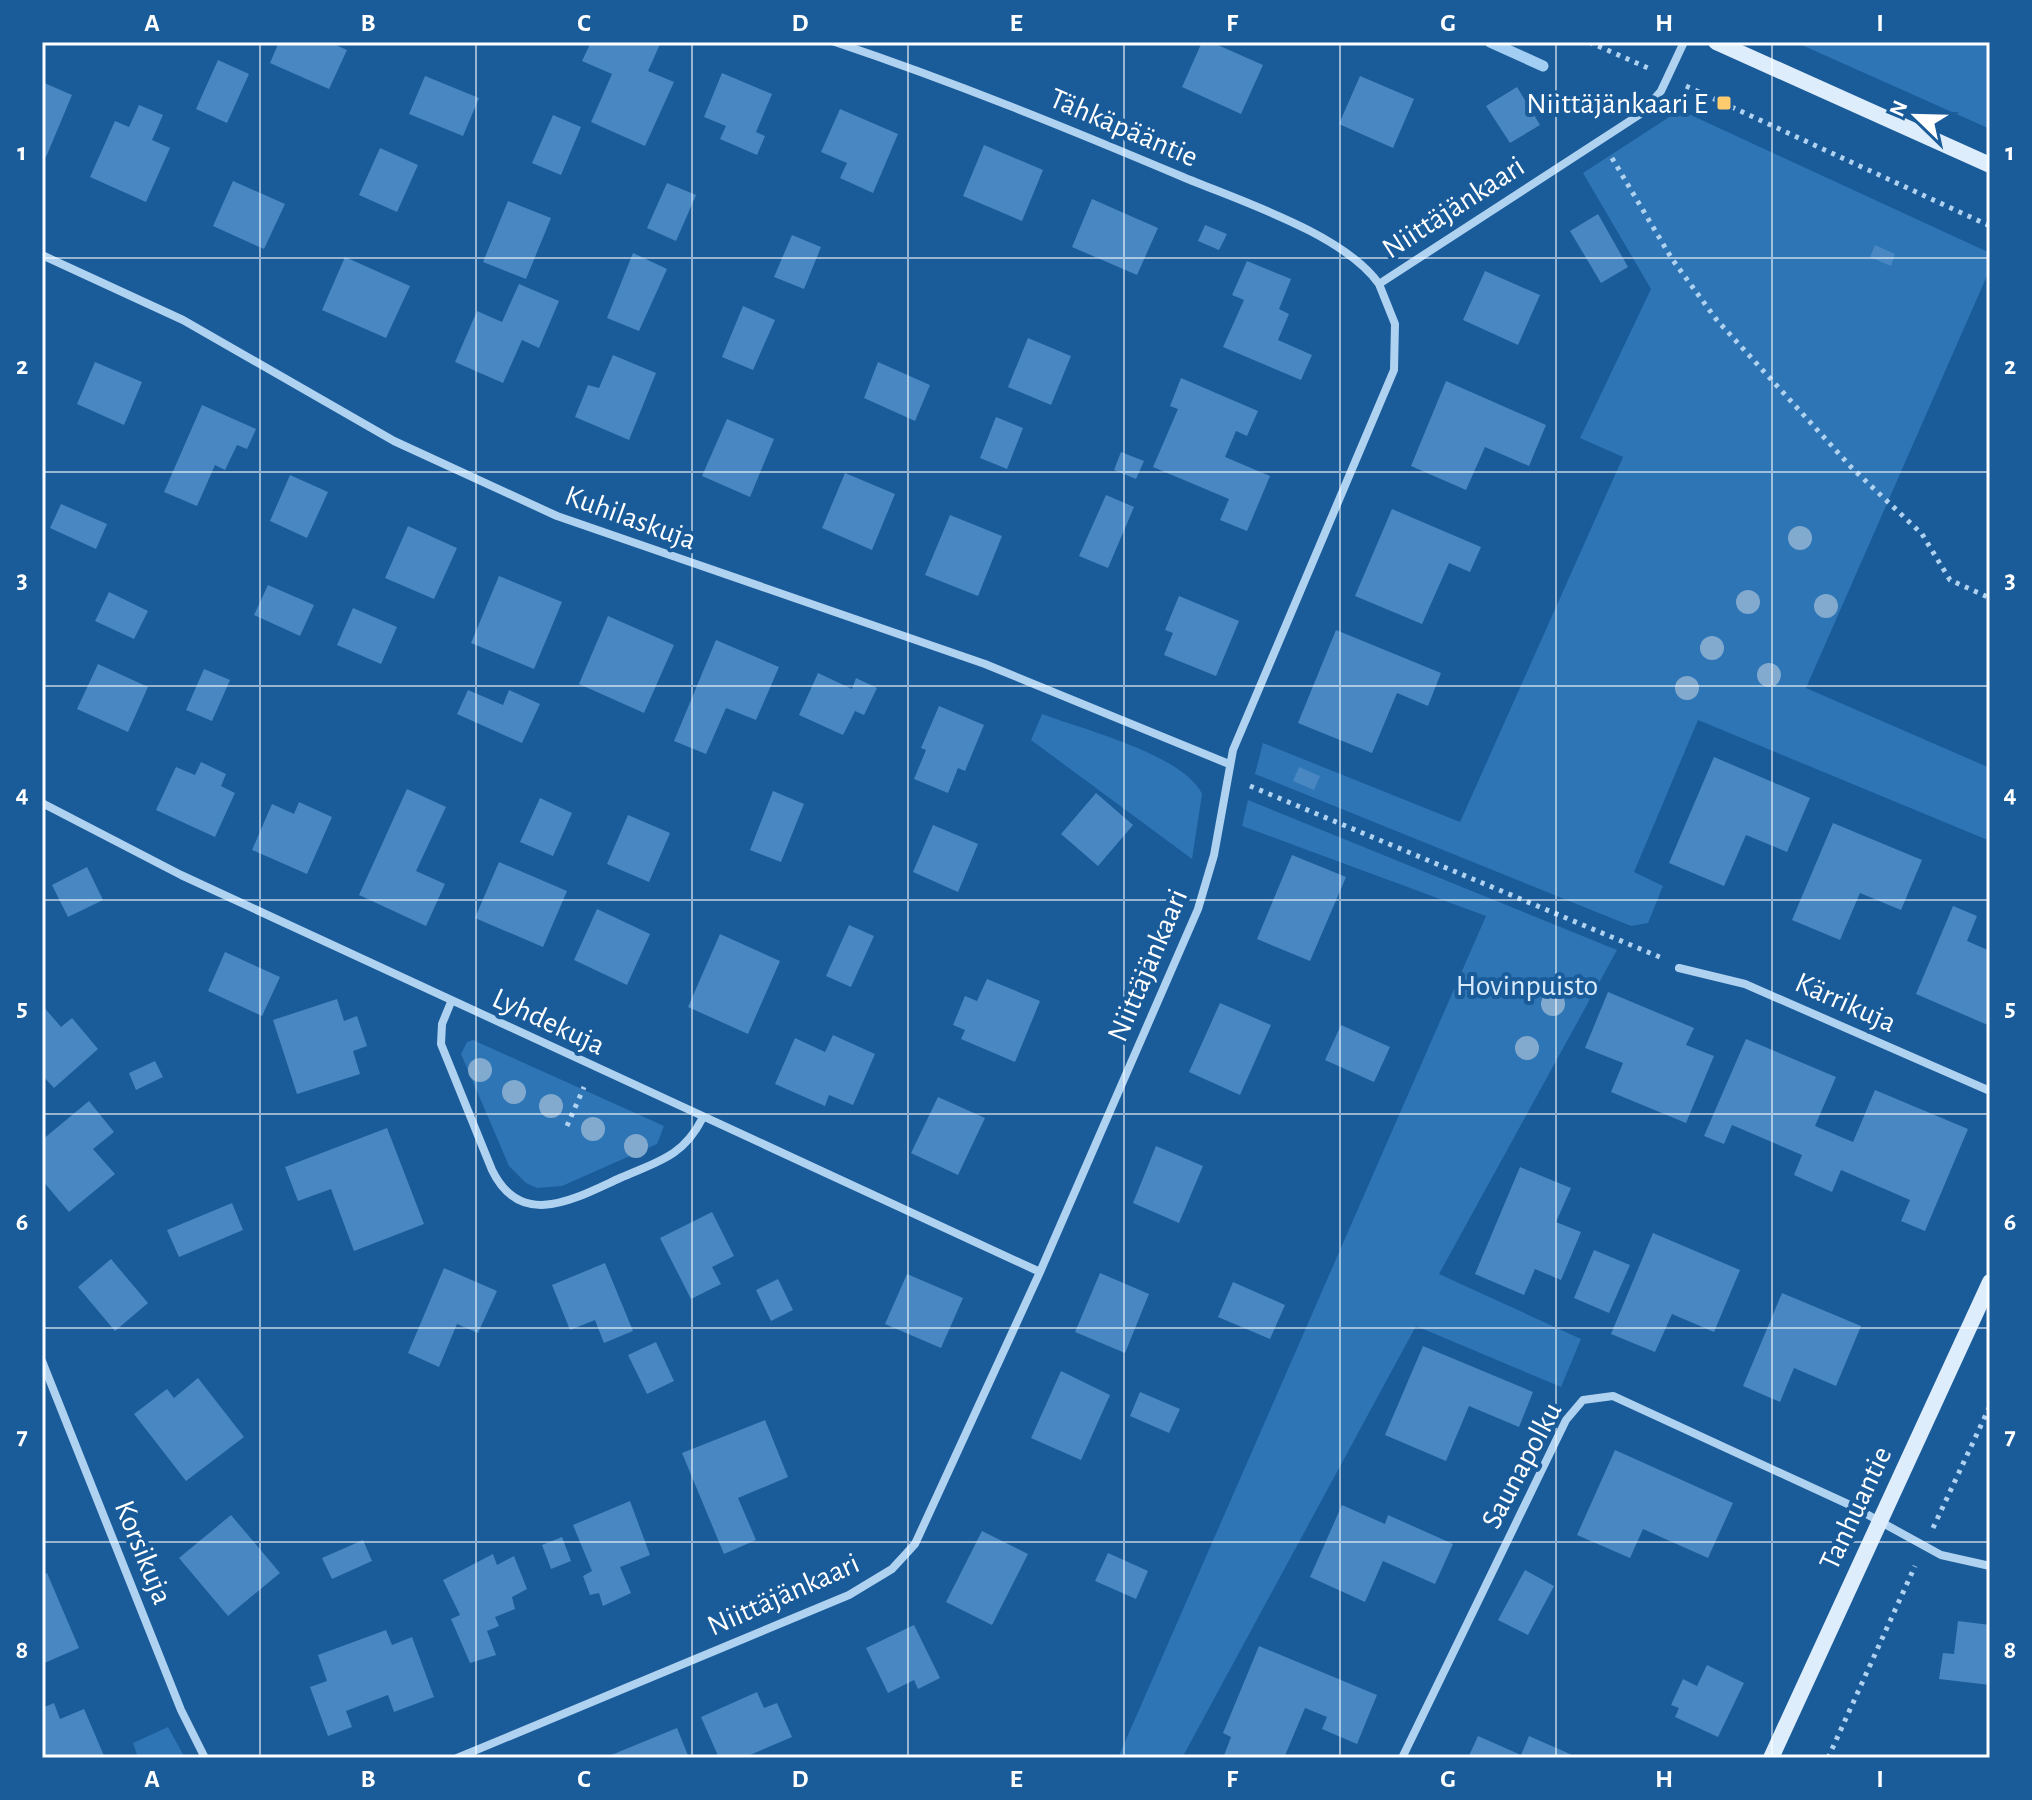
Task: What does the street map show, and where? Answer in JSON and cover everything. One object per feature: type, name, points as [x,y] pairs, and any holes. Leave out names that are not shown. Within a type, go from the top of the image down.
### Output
[{"type":"street","name":"Tähkäpääntie","points":[[835,42],[971,88],[1252,206],[1335,244],[1366,266],[1379,284]]},
{"type":"street","name":"Niittäjänkaari","points":[[457,1758],[849,1595],[892,1569],[924,1529],[1198,909],[1214,855],[1229,764],[1388,390],[1396,337],[1392,312],[1379,284],[1601,140],[1652,102],[1684,42]]},
{"type":"street","points":[[1716,42],[1990,165]]},
{"type":"street","name":"Kuhilaskuja","points":[[42,255],[183,320],[394,441],[557,516],[985,664],[1229,764]]},
{"type":"street","name":"Lyhdekuja","points":[[42,803],[168,869],[451,1002],[1040,1272]]},
{"type":"street","name":"Kärrikuja","points":[[1679,968],[1745,984],[1990,1091]]},
{"type":"street","points":[[451,1002],[442,1024],[441,1044],[492,1170],[501,1187],[511,1197],[547,1205],[572,1200],[685,1147],[702,1119]]},
{"type":"street","name":"Tanhuantie","points":[[1771,1758],[1990,1282]]},
{"type":"street","name":"Korsikuja","points":[[42,1361],[181,1710],[205,1758]]},
{"type":"street","name":"Saunapolku","points":[[1402,1758],[1566,1420],[1583,1400],[1613,1396],[1879,1521],[1941,1555],[1990,1566]]},
{"type":"path","points":[[1589,42],[1645,67]]},
{"type":"path","points":[[1696,90],[1990,226]]},
{"type":"path","points":[[1601,140],[1672,259],[1716,319],[1852,468],[1922,534],[1950,580],[1990,598]]},
{"type":"path","points":[[1227,778],[1641,947],[1679,968]]},
{"type":"path","points":[[567,1126],[593,1067]]},
{"type":"path","points":[[1933,1528],[1990,1406]]},
{"type":"path","points":[[1828,1758],[1909,1580]]},
{"type":"green space","points":[[1795,42],[1990,42],[1990,129]]},
{"type":"green space","points":[[1680,110],[1990,253],[1990,269],[1806,688],[1990,768],[1990,841],[1698,720],[1634,872],[1663,886],[1648,923],[1631,926],[1255,774],[1263,743],[1460,822],[1623,457],[1580,438],[1651,289],[1583,173]]},
{"type":"green space","points":[[1042,714],[1130,745],[1175,767],[1192,780],[1202,794],[1192,859],[1031,740]]},
{"type":"green space","name":"Hovinpuisto","points":[[1248,800],[1617,950],[1439,1274],[1581,1339],[1561,1387],[1416,1326],[1182,1758],[1118,1758],[1486,916],[1242,826]]},
{"type":"green space","points":[[473,1040],[664,1126],[657,1144],[562,1186],[537,1188],[526,1183],[509,1166],[461,1054],[467,1042]]},
{"type":"green space","points":[[168,1727],[185,1758],[138,1758],[133,1743]]},
{"type":"building","points":[[279,42],[329,42],[347,50],[329,89],[270,63]]},
{"type":"building","points":[[591,42],[661,42],[648,71],[674,82],[645,146],[591,122],[612,74],[582,61]]},
{"type":"building","points":[[1202,42],[1211,42],[1263,65],[1241,114],[1182,87]]},
{"type":"building","points":[[218,60],[249,74],[227,123],[196,109]]},
{"type":"building","points":[[722,73],[772,94],[756,132],[765,136],[757,155],[720,139],[726,126],[704,117]]},
{"type":"building","points":[[425,76],[479,98],[463,136],[409,114]]},
{"type":"building","points":[[1360,76],[1414,99],[1393,148],[1339,124]]},
{"type":"building","points":[[42,82],[72,95],[46,157],[42,156]]},
{"type":"building","points":[[1517,87],[1540,125],[1510,143],[1486,106]]},
{"type":"building","points":[[139,105],[163,115],[152,140],[170,148],[146,202],[90,177],[115,121],[129,127]]},
{"type":"building","points":[[840,109],[898,134],[873,193],[840,178],[847,163],[821,152]]},
{"type":"building","points":[[553,115],[581,127],[561,175],[532,163]]},
{"type":"building","points":[[984,145],[1043,170],[1022,221],[963,196]]},
{"type":"building","points":[[380,148],[418,165],[397,212],[359,195]]},
{"type":"building","points":[[233,181],[285,204],[264,249],[213,226]]},
{"type":"building","points":[[667,183],[696,195],[676,241],[647,228]]},
{"type":"building","points":[[1092,199],[1158,228],[1137,275],[1072,247]]},
{"type":"building","points":[[508,201],[551,218],[526,279],[483,262]]},
{"type":"building","points":[[1598,214],[1628,267],[1601,283],[1570,231]]},
{"type":"building","points":[[1205,225],[1227,234],[1219,250],[1198,241]]},
{"type":"building","points":[[792,235],[821,247],[804,289],[774,277]]},
{"type":"building","points":[[1875,245],[1895,254],[1891,266],[1870,257]]},
{"type":"building","points":[[633,253],[667,269],[639,331],[607,318]]},
{"type":"building","points":[[345,257],[410,286],[386,338],[322,310]]},
{"type":"building","points":[[1247,261],[1291,279],[1279,309],[1289,314],[1278,340],[1312,355],[1301,380],[1223,347],[1244,300],[1232,295]]},
{"type":"building","points":[[1485,271],[1540,295],[1518,345],[1463,320]]},
{"type":"building","points":[[519,284],[559,301],[539,348],[522,340],[503,383],[455,362],[477,311],[502,322]]},
{"type":"building","points":[[743,306],[775,320],[753,370],[722,357]]},
{"type":"building","points":[[1028,338],[1071,356],[1051,405],[1008,387]]},
{"type":"building","points":[[613,355],[656,373],[629,440],[575,417],[588,385],[599,388]]},
{"type":"building","points":[[95,362],[142,382],[124,425],[77,404]]},
{"type":"building","points":[[878,362],[930,385],[915,421],[864,398]]},
{"type":"building","points":[[1181,378],[1258,411],[1247,436],[1236,431],[1225,457],[1270,476],[1247,531],[1220,520],[1229,499],[1153,467],[1178,409],[1170,406]]},
{"type":"building","points":[[1446,381],[1546,425],[1529,466],[1485,447],[1466,490],[1411,466]]},
{"type":"building","points":[[202,405],[256,429],[247,449],[237,445],[225,470],[215,465],[197,506],[164,492]]},
{"type":"building","points":[[996,417],[1023,428],[1007,469],[980,458]]},
{"type":"building","points":[[727,419],[774,439],[750,497],[702,476]]},
{"type":"building","points":[[1121,452],[1144,461],[1136,479],[1114,470]]},
{"type":"building","points":[[845,473],[895,494],[872,550],[822,528]]},
{"type":"building","points":[[290,475],[328,492],[307,538],[270,521]]},
{"type":"building","points":[[1106,495],[1134,507],[1108,568],[1079,556]]},
{"type":"building","points":[[61,504],[107,524],[96,549],[50,528]]},
{"type":"building","points":[[1392,509],[1481,547],[1470,572],[1449,563],[1422,624],[1355,596]]},
{"type":"building","points":[[950,515],[1002,536],[978,596],[925,575]]},
{"type":"building","points":[[408,526],[457,548],[434,599],[385,578]]},
{"type":"building","points":[[499,576],[562,602],[534,669],[471,643]]},
{"type":"building","points":[[268,585],[314,605],[300,636],[254,615]]},
{"type":"building","points":[[109,592],[148,611],[134,639],[95,621]]},
{"type":"building","points":[[1179,596],[1239,621],[1216,676],[1164,655],[1173,633],[1165,630]]},
{"type":"building","points":[[353,608],[397,627],[381,664],[337,645]]},
{"type":"building","points":[[608,616],[674,645],[644,713],[579,684]]},
{"type":"building","points":[[1336,630],[1441,673],[1428,706],[1397,693],[1372,753],[1298,723]]},
{"type":"building","points":[[716,640],[779,667],[756,720],[726,708],[706,754],[674,741]]},
{"type":"building","points":[[98,664],[148,687],[128,732],[77,709]]},
{"type":"building","points":[[204,669],[230,680],[212,721],[186,710]]},
{"type":"building","points":[[818,673],[852,689],[856,678],[877,688],[864,715],[855,711],[843,735],[799,715]]},
{"type":"building","points":[[468,690],[503,705],[509,690],[540,704],[522,743],[457,714]]},
{"type":"building","points":[[939,706],[984,725],[965,771],[958,768],[948,793],[914,779],[926,750],[921,748]]},
{"type":"building","points":[[1714,757],[1810,798],[1787,852],[1746,835],[1724,886],[1669,863]]},
{"type":"building","points":[[201,762],[226,774],[221,786],[235,793],[215,837],[156,810],[176,767],[195,775]]},
{"type":"building","points":[[1299,767],[1320,776],[1314,790],[1293,781]]},
{"type":"building","points":[[407,789],[446,807],[416,871],[445,884],[426,926],[359,895]]},
{"type":"building","points":[[773,791],[804,804],[781,862],[750,850]]},
{"type":"building","points":[[1096,793],[1133,825],[1098,866],[1061,834]]},
{"type":"building","points":[[540,798],[572,813],[553,856],[520,842]]},
{"type":"building","points":[[299,802],[332,817],[307,874],[252,850],[272,804],[294,814]]},
{"type":"building","points":[[628,815],[670,833],[649,882],[607,864]]},
{"type":"building","points":[[1833,823],[1922,860],[1901,910],[1860,893],[1840,940],[1792,920]]},
{"type":"building","points":[[933,825],[978,844],[958,892],[913,872]]},
{"type":"building","points":[[1292,855],[1346,877],[1310,961],[1257,939]]},
{"type":"building","points":[[499,862],[567,891],[543,947],[475,918]]},
{"type":"building","points":[[87,867],[103,900],[68,917],[52,885]]},
{"type":"building","points":[[1953,906],[1977,916],[1967,941],[1990,951],[1990,1026],[1916,994]]},
{"type":"building","points":[[597,909],[650,934],[627,985],[574,960]]},
{"type":"building","points":[[849,925],[874,936],[851,987],[826,976]]},
{"type":"building","points":[[720,934],[780,961],[748,1034],[688,1007]]},
{"type":"building","points":[[225,952],[280,977],[262,1016],[208,991]]},
{"type":"building","points":[[987,979],[1040,1001],[1015,1062],[961,1039],[965,1030],[953,1025],[965,996],[977,1001]]},
{"type":"building","points":[[1608,992],[1694,1028],[1686,1045],[1714,1056],[1686,1123],[1611,1092],[1623,1063],[1585,1048]]},
{"type":"building","points":[[337,999],[344,1021],[357,1016],[367,1046],[353,1051],[360,1074],[297,1094],[273,1020]]},
{"type":"building","points":[[1220,1003],[1271,1025],[1240,1095],[1189,1072]]},
{"type":"building","points":[[42,1005],[61,1027],[72,1018],[98,1049],[54,1088],[42,1075]]},
{"type":"building","points":[[1341,1025],[1390,1047],[1374,1082],[1325,1060]]},
{"type":"building","points":[[833,1035],[875,1054],[853,1105],[829,1095],[825,1106],[775,1084],[795,1038],[825,1052]]},
{"type":"building","points":[[1746,1039],[1836,1077],[1815,1126],[1853,1142],[1875,1090],[1968,1129],[1925,1231],[1901,1221],[1910,1200],[1841,1170],[1832,1192],[1794,1175],[1802,1155],[1732,1125],[1724,1144],[1704,1136]]},
{"type":"building","points":[[155,1061],[163,1077],[136,1090],[129,1073]]},
{"type":"building","points":[[938,1097],[985,1118],[958,1175],[911,1153]]},
{"type":"building","points":[[89,1101],[114,1132],[93,1149],[115,1174],[69,1212],[42,1180],[42,1140]]},
{"type":"building","points":[[387,1128],[424,1224],[354,1251],[331,1189],[298,1201],[285,1167]]},
{"type":"building","points":[[1156,1146],[1203,1166],[1179,1223],[1133,1203]]},
{"type":"building","points":[[1520,1167],[1571,1188],[1556,1222],[1581,1232],[1561,1280],[1535,1269],[1524,1295],[1475,1274]]},
{"type":"building","points":[[232,1203],[243,1230],[179,1257],[167,1230]]},
{"type":"building","points":[[712,1212],[734,1256],[712,1267],[721,1284],[691,1299],[660,1238]]},
{"type":"building","points":[[1653,1233],[1740,1270],[1714,1332],[1672,1314],[1655,1352],[1611,1334]]},
{"type":"building","points":[[1594,1250],[1630,1265],[1609,1313],[1574,1298]]},
{"type":"building","points":[[111,1259],[148,1303],[115,1331],[78,1287]]},
{"type":"building","points":[[605,1263],[633,1331],[604,1343],[595,1320],[570,1330],[552,1285]]},
{"type":"building","points":[[444,1268],[497,1291],[478,1333],[457,1324],[439,1367],[408,1353]]},
{"type":"building","points":[[1100,1273],[1149,1294],[1125,1353],[1075,1332]]},
{"type":"building","points":[[907,1274],[963,1298],[941,1348],[885,1324]]},
{"type":"building","points":[[778,1279],[793,1310],[771,1321],[756,1290]]},
{"type":"building","points":[[1233,1282],[1285,1305],[1270,1339],[1218,1317]]},
{"type":"building","points":[[1782,1293],[1861,1326],[1836,1386],[1794,1368],[1780,1402],[1743,1386]]},
{"type":"building","points":[[656,1342],[674,1381],[647,1394],[628,1355]]},
{"type":"building","points":[[1423,1346],[1533,1392],[1519,1427],[1469,1406],[1446,1461],[1385,1435]]},
{"type":"building","points":[[1061,1371],[1110,1395],[1081,1460],[1031,1438]]},
{"type":"building","points":[[198,1378],[244,1437],[186,1481],[134,1414],[167,1389],[174,1398]]},
{"type":"building","points":[[1140,1392],[1180,1409],[1169,1433],[1130,1416]]},
{"type":"building","points":[[765,1420],[788,1477],[738,1498],[756,1540],[724,1554],[682,1453]]},
{"type":"building","points":[[1615,1450],[1733,1503],[1708,1558],[1643,1529],[1630,1558],[1577,1535]]},
{"type":"building","points":[[630,1501],[650,1555],[620,1567],[631,1593],[603,1606],[599,1593],[590,1595],[583,1576],[592,1571],[573,1525]]},
{"type":"building","points":[[1342,1505],[1385,1524],[1388,1515],[1453,1544],[1435,1584],[1383,1561],[1365,1602],[1310,1577]]},
{"type":"building","points":[[231,1515],[280,1573],[228,1616],[179,1558]]},
{"type":"building","points":[[982,1531],[1028,1554],[992,1625],[946,1602]]},
{"type":"building","points":[[562,1537],[571,1561],[551,1569],[542,1545]]},
{"type":"building","points":[[363,1540],[372,1561],[332,1579],[322,1558]]},
{"type":"building","points":[[1108,1553],[1148,1571],[1136,1599],[1095,1581]]},
{"type":"building","points":[[493,1554],[497,1565],[514,1556],[527,1589],[512,1597],[515,1609],[495,1617],[499,1626],[487,1631],[496,1655],[470,1663],[451,1619],[460,1615],[443,1580]]},
{"type":"building","points":[[1525,1570],[1554,1586],[1528,1635],[1498,1620]]},
{"type":"building","points":[[47,1573],[79,1648],[42,1664],[42,1575]]},
{"type":"building","points":[[1958,1621],[1990,1625],[1990,1685],[1939,1679],[1943,1653],[1954,1654]]},
{"type":"building","points":[[914,1625],[940,1678],[918,1689],[914,1680],[888,1693],[866,1648]]},
{"type":"building","points":[[386,1630],[392,1645],[412,1637],[434,1697],[394,1712],[388,1695],[346,1711],[352,1727],[328,1736],[310,1687],[327,1681],[318,1655]]},
{"type":"building","points":[[1259,1646],[1377,1695],[1357,1744],[1322,1729],[1327,1717],[1305,1708],[1284,1758],[1223,1758],[1231,1737],[1223,1733]]},
{"type":"building","points":[[1707,1665],[1744,1683],[1718,1737],[1675,1717],[1679,1708],[1671,1705],[1683,1679],[1697,1686]]},
{"type":"building","points":[[757,1692],[764,1708],[777,1703],[792,1737],[743,1758],[719,1758],[701,1717]]},
{"type":"building","points":[[54,1703],[60,1719],[84,1709],[105,1758],[42,1758],[42,1708]]},
{"type":"building","points":[[677,1728],[689,1758],[604,1758]]},
{"type":"building","points":[[1478,1736],[1521,1755],[1529,1736],[1579,1758],[1468,1758]]},
{"type":"waterway","points":[[1490,42],[1543,66]]},
{"type":"place","name":"Niittäjänkaari E","points":[[1724,103]]}]
